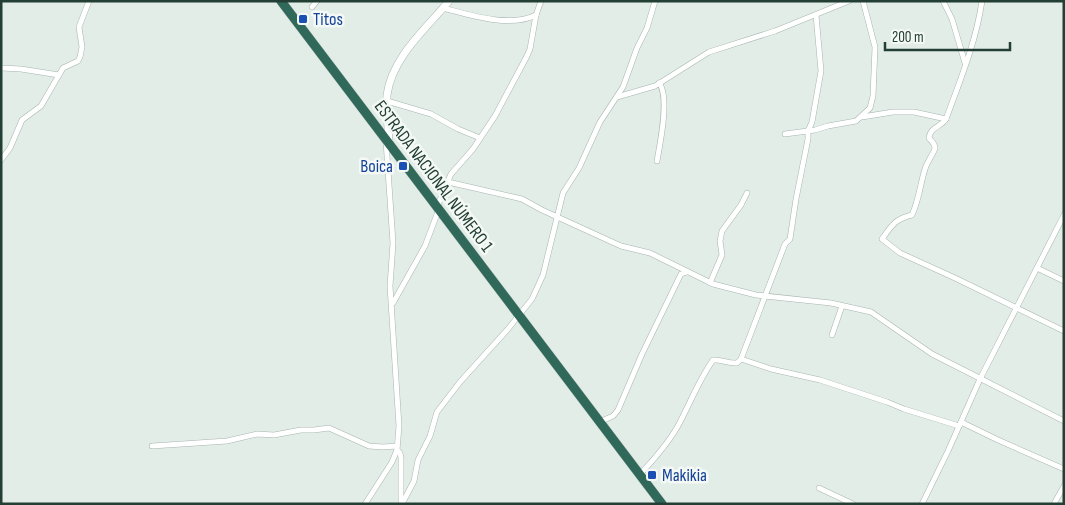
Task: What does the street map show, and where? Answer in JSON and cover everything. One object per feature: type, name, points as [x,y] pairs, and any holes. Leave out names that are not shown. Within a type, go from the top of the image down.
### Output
[{"type":"highway","name":"ESTRADA NACIONAL NÚMERO 1","points":[[281,1],[662,504]]},
{"type":"street","points":[[1,160],[10,148],[22,120],[41,106],[64,67],[78,61],[80,58],[82,48],[79,27],[90,1]]},
{"type":"street","points":[[312,7],[316,1]]},
{"type":"street","points":[[365,504],[392,462],[397,448],[399,417],[393,304],[390,286],[393,243],[387,140],[388,101],[392,76],[397,65],[448,1]]},
{"type":"street","points":[[393,304],[425,246],[454,169],[473,149],[495,116],[530,49],[536,15],[541,1]]},
{"type":"street","points":[[401,504],[414,482],[418,460],[430,436],[437,412],[460,382],[532,299],[543,275],[563,193],[579,168],[600,122],[617,97],[628,75],[637,48],[647,28],[655,1]]},
{"type":"street","points":[[617,97],[638,92],[659,83],[709,52],[775,31],[848,1]]},
{"type":"street","points":[[785,134],[808,132],[856,121],[870,108],[872,102],[875,47],[863,1]]},
{"type":"street","points":[[942,1],[952,19],[966,63]]},
{"type":"street","points":[[982,1],[966,63],[946,119],[930,133],[929,138],[934,144],[934,150],[929,156],[924,170],[918,201],[912,215],[902,217],[895,222],[882,239],[900,253],[1064,331]]},
{"type":"street","points":[[443,8],[504,20],[523,20],[536,15]]},
{"type":"street","points":[[644,471],[669,442],[712,360],[717,359],[737,363],[741,359],[785,244],[790,239],[808,132],[812,122],[821,71],[816,15]]},
{"type":"street","points":[[1,68],[59,75]]},
{"type":"street","points":[[657,162],[665,100],[663,88],[659,83]]},
{"type":"street","points":[[388,101],[431,114],[458,129],[480,138]]},
{"type":"street","points":[[861,118],[893,112],[914,112],[946,119]]},
{"type":"street","points":[[448,182],[522,199],[621,246],[650,253],[710,282],[764,296],[842,306],[870,312],[932,354],[1064,421]]},
{"type":"street","points":[[710,282],[722,255],[720,241],[722,231],[741,205],[747,193]]},
{"type":"street","points":[[922,504],[980,379],[1064,215]]},
{"type":"street","points":[[1037,268],[1064,281]]},
{"type":"street","points":[[604,420],[613,416],[618,410],[671,293],[681,274],[689,272]]},
{"type":"street","points":[[390,286],[401,288]]},
{"type":"street","points":[[832,335],[842,306]]},
{"type":"street","points":[[741,359],[770,369],[820,380],[904,409],[960,424],[1064,468]]},
{"type":"street","points":[[152,446],[226,440],[257,434],[274,435],[301,430],[329,428],[369,446],[397,448]]},
{"type":"street","points":[[397,448],[400,453],[401,504]]},
{"type":"street","points":[[1054,504],[1064,486]]},
{"type":"street","points":[[819,488],[853,504]]},
{"type":"place","name":"Titos","points":[[303,19]]},
{"type":"place","name":"Boica","points":[[403,166]]},
{"type":"place","name":"Makikia","points":[[652,475]]}]
